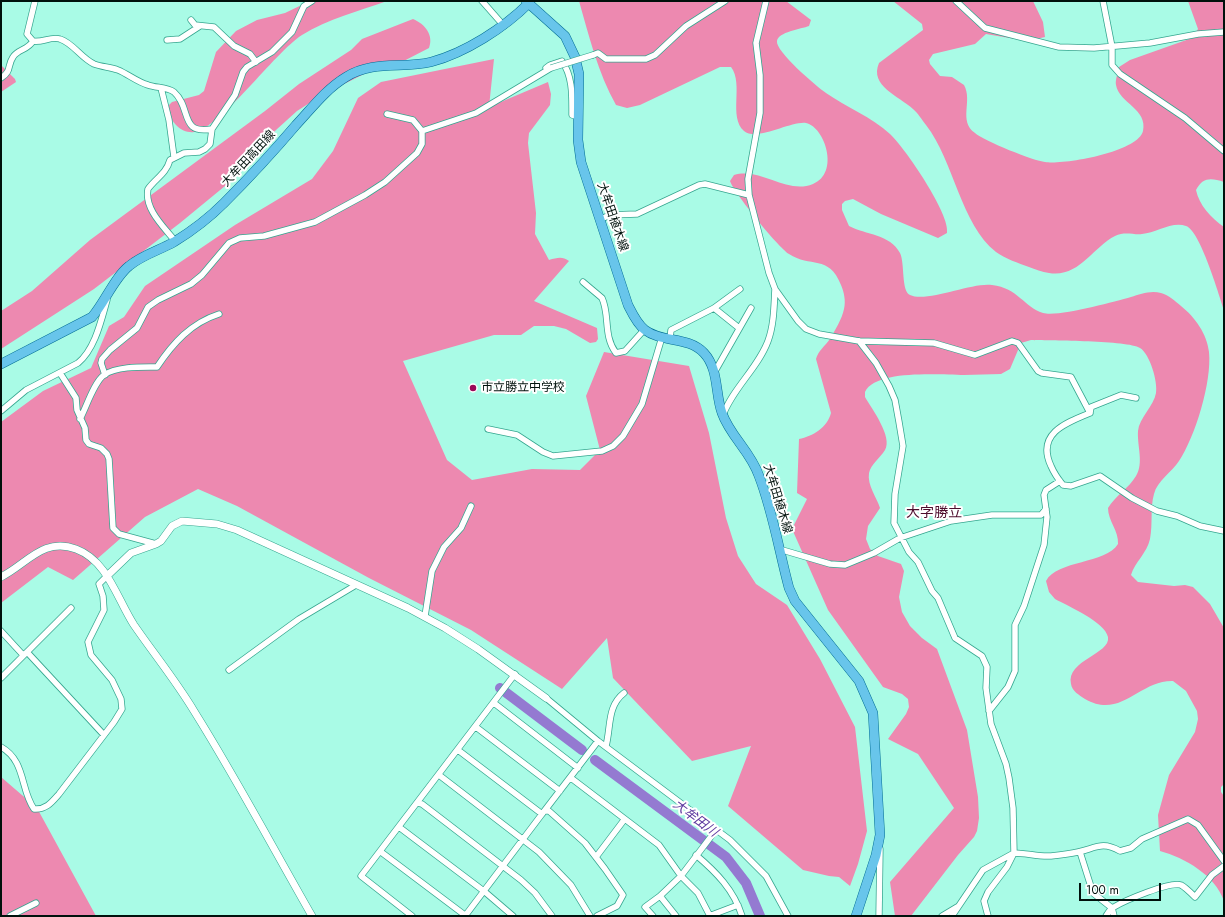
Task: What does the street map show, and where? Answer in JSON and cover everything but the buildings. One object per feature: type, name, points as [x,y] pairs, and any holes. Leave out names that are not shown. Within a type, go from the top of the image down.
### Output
[{"type":"main road","name":"大牟田高田線","points":[[1,364],[92,317],[128,267],[139,259],[175,241],[211,215],[264,162],[321,98],[346,76],[366,68],[381,65],[430,62],[449,55],[504,26],[527,2]]},
{"type":"main road","name":"大牟田植木線","points":[[527,2],[565,36],[575,57],[579,74],[578,140],[581,162],[601,219],[628,305],[644,330],[696,346],[704,353],[711,363],[723,415],[750,455],[759,476],[789,588],[795,601],[859,681],[869,700],[875,724],[880,835],[876,855],[856,916]]},
{"type":"street","points":[[33,41],[27,34],[35,1]]},
{"type":"street","points":[[175,241],[155,216],[147,196],[148,189],[162,176],[170,160],[174,157],[205,149],[210,144],[212,129],[235,95],[243,72],[272,52],[292,32],[304,6],[312,1]]},
{"type":"street","points":[[482,1],[504,26]]},
{"type":"street","points":[[543,71],[598,53],[606,58],[646,60],[655,55],[686,26],[725,1]]},
{"type":"street","points":[[766,1],[756,44],[760,75],[760,113],[748,179],[749,195],[769,273],[775,289],[806,329],[819,334],[859,341],[934,343],[975,356],[1012,341],[1018,343],[1038,371],[1042,374],[1072,377],[1090,413]]},
{"type":"street","points":[[956,1],[985,28],[994,32],[1023,37],[1059,47],[1112,47],[1150,43],[1198,34],[1224,32]]},
{"type":"street","points":[[1103,1],[1112,47],[1112,65],[1120,74],[1185,118],[1224,151]]},
{"type":"street","points":[[191,20],[195,25],[214,27],[234,46],[250,54],[256,62]]},
{"type":"street","points":[[167,40],[180,39],[200,26]]},
{"type":"street","points":[[33,41],[59,39],[67,42],[84,58],[95,64],[118,70],[147,85],[172,91],[179,98],[190,125],[201,131],[212,129]]},
{"type":"street","points":[[1,78],[8,74],[12,58],[16,54],[30,47],[33,41]]},
{"type":"street","points":[[422,131],[476,113],[517,89],[550,65],[562,61],[568,69],[571,83],[572,115],[579,117]]},
{"type":"street","points":[[161,88],[169,120],[174,157]]},
{"type":"street","points":[[105,374],[101,363],[102,359],[110,350],[137,328],[148,307],[158,300],[191,284],[202,275],[229,243],[240,238],[264,236],[315,222],[365,195],[385,182],[417,153],[422,144],[422,131],[413,120],[387,114]]},
{"type":"street","points":[[601,219],[610,216],[636,214],[699,185],[705,184],[749,195]]},
{"type":"street","points":[[583,282],[602,298],[608,335],[611,346],[616,353],[625,351],[644,330]]},
{"type":"street","points":[[488,429],[517,435],[543,452],[553,456],[602,451],[613,446],[623,436],[642,404],[666,337],[671,330],[714,308],[740,289]]},
{"type":"street","points":[[723,415],[728,401],[761,355],[768,341],[774,312],[775,289]]},
{"type":"street","points":[[1,410],[26,390],[78,364],[89,350],[108,296]]},
{"type":"street","points":[[714,308],[739,328]]},
{"type":"street","points":[[714,373],[726,355],[739,328],[751,308]]},
{"type":"street","points":[[80,419],[97,384],[105,374],[132,367],[157,366],[182,335],[196,324],[219,314]]},
{"type":"street","points":[[859,341],[876,363],[889,386],[897,408],[903,446],[895,494],[894,523],[900,538],[918,562],[932,591],[938,598],[955,638],[982,656],[987,667],[986,688],[991,724],[1006,764],[1009,778],[1013,808],[1014,853],[988,892],[984,901],[988,916]]},
{"type":"street","points":[[60,373],[76,398],[77,410],[85,428],[86,440],[89,444],[101,448],[109,459],[113,528],[118,534],[156,544]]},
{"type":"street","points":[[1090,413],[1092,407],[1121,395],[1136,398]]},
{"type":"street","points":[[1090,413],[1067,422],[1046,444],[1046,456],[1063,485],[1070,486],[1100,476],[1132,498],[1157,511],[1200,526],[1224,531]]},
{"type":"street","points":[[989,711],[1008,687],[1015,671],[1015,625],[1039,562],[1046,527],[1044,495],[1046,490],[1060,481]]},
{"type":"street","points":[[425,616],[432,572],[444,547],[461,528],[471,506]]},
{"type":"street","points":[[779,549],[830,564],[845,565],[874,553],[900,538],[951,521],[992,516],[1041,515],[1046,509]]},
{"type":"street","points":[[1,747],[19,766],[29,802],[34,809],[41,810],[50,804],[104,735],[122,709],[121,699],[112,680],[91,655],[88,642],[104,610],[103,596],[99,584],[131,553],[161,541],[175,523],[182,521],[217,524],[237,530],[425,616],[516,674],[598,742],[606,746],[716,830],[749,858],[766,876],[788,916]]},
{"type":"street","points":[[1,577],[16,569],[31,555],[51,547],[67,547],[86,554],[95,562],[107,576],[132,622],[195,712],[312,916]]},
{"type":"street","points":[[229,670],[298,619],[356,585]]},
{"type":"street","points":[[1,678],[71,608]]},
{"type":"street","points":[[1,631],[25,653],[104,735]]},
{"type":"street","points":[[412,916],[361,876],[381,852],[516,674]]},
{"type":"street","points":[[606,746],[610,713],[620,696],[624,693]]},
{"type":"street","points":[[494,703],[578,768]]},
{"type":"street","points":[[476,727],[560,791]]},
{"type":"street","points":[[381,852],[466,916],[598,742]]},
{"type":"street","points":[[458,750],[544,813],[549,812],[585,843],[623,895],[616,906],[597,916]]},
{"type":"street","points":[[439,775],[523,839],[561,874],[575,891],[590,916]]},
{"type":"street","points":[[571,778],[624,820],[659,845],[680,876],[698,893],[710,916],[738,904]]},
{"type":"street","points":[[418,803],[422,804],[522,880],[535,893],[552,916]]},
{"type":"street","points":[[878,817],[880,846],[879,916]]},
{"type":"street","points":[[952,916],[983,870],[1014,853],[1048,856],[1080,852],[1097,845],[1112,847],[1120,851],[1131,848],[1142,839],[1188,819],[1198,825],[1224,861]]},
{"type":"street","points":[[596,857],[624,820]]},
{"type":"street","points":[[399,827],[485,892],[512,916]]},
{"type":"street","points":[[653,916],[645,907],[660,896],[680,876],[716,830]]},
{"type":"street","points":[[1080,852],[1093,893],[1112,908],[1114,916]]},
{"type":"street","points":[[696,855],[719,876],[738,904],[742,916]]},
{"type":"street","points":[[1106,916],[1112,908],[1154,889],[1180,885],[1195,897],[1212,875],[1224,866]]},
{"type":"street","points":[[660,896],[676,916]]},
{"type":"street","points":[[10,916],[36,903]]},
{"type":"street","points":[[942,916],[959,906]]},
{"type":"shaded area","points":[[310,1],[387,1],[333,20],[302,35],[277,57],[233,104],[218,118],[205,127],[194,132],[189,132],[180,129],[175,124],[169,114],[169,105],[172,102],[199,95],[204,91],[216,52],[236,31],[257,20],[285,13]]},
{"type":"shaded area","points":[[579,1],[786,1],[811,20],[809,26],[790,31],[778,38],[778,46],[782,52],[797,68],[821,89],[875,122],[890,134],[906,153],[926,182],[942,212],[947,233],[938,238],[881,214],[853,199],[845,201],[842,204],[842,210],[849,226],[884,238],[896,247],[900,253],[905,288],[910,295],[918,297],[938,295],[973,286],[992,285],[1008,290],[1036,310],[1051,314],[1086,308],[1146,293],[1157,292],[1172,298],[1186,310],[1200,326],[1206,339],[1209,352],[1208,378],[1201,409],[1185,451],[1176,465],[1161,481],[1156,489],[1152,505],[1150,539],[1131,575],[1138,582],[1174,586],[1185,585],[1193,587],[1210,604],[1224,628],[1224,784],[1221,787],[1221,792],[1224,796],[1224,901],[1214,883],[1198,869],[1179,858],[1160,851],[1158,815],[1169,775],[1195,732],[1198,719],[1197,711],[1186,691],[1173,681],[1161,682],[1150,686],[1130,698],[1109,705],[1098,704],[1085,699],[1074,691],[1071,684],[1071,676],[1075,669],[1103,648],[1107,643],[1108,637],[1105,631],[1093,620],[1055,599],[1049,592],[1046,581],[1052,574],[1060,569],[1103,555],[1112,550],[1118,544],[1117,535],[1108,513],[1108,508],[1130,484],[1136,476],[1140,466],[1138,437],[1139,426],[1155,398],[1156,393],[1156,382],[1150,362],[1144,351],[1132,345],[1105,342],[1031,340],[1021,343],[1010,369],[1001,374],[910,375],[882,380],[871,385],[865,392],[865,397],[881,423],[887,444],[885,450],[869,473],[869,482],[880,508],[868,526],[866,539],[870,549],[878,556],[901,564],[904,571],[899,597],[902,612],[910,626],[922,638],[937,649],[967,730],[978,797],[979,818],[977,831],[974,837],[958,855],[911,916],[895,916],[890,882],[954,808],[918,754],[888,739],[906,714],[909,707],[908,699],[902,694],[883,687],[828,610],[792,529],[807,499],[797,493],[799,439],[809,436],[823,427],[831,413],[816,359],[820,351],[830,339],[842,317],[845,306],[844,294],[836,275],[831,269],[825,265],[797,258],[783,249],[748,208],[730,181],[734,175],[744,174],[764,177],[793,186],[813,184],[821,178],[826,170],[828,161],[824,141],[813,126],[806,123],[799,123],[765,133],[750,134],[744,131],[739,125],[737,117],[736,82],[735,74],[731,67],[720,67],[640,105],[627,108],[616,105],[599,67]]},
{"type":"shaded area","points":[[893,1],[1033,1],[1043,22],[1045,37],[1027,41],[986,34],[975,44],[933,54],[929,60],[930,64],[940,76],[952,77],[964,85],[967,98],[967,123],[975,133],[988,141],[1039,161],[1054,162],[1099,156],[1128,145],[1138,138],[1143,131],[1143,123],[1141,117],[1118,91],[1116,79],[1119,67],[1130,60],[1192,38],[1198,29],[1188,1],[1224,1],[1224,182],[1211,179],[1202,183],[1196,190],[1206,211],[1224,227],[1224,310],[1203,250],[1191,230],[1186,226],[1175,225],[1142,234],[1126,233],[1115,236],[1077,266],[1069,271],[1060,273],[1049,273],[1039,270],[1012,261],[996,252],[984,240],[974,226],[944,156],[926,125],[915,111],[887,90],[878,78],[877,71],[879,63],[923,30],[922,24]]},
{"type":"shaded area","points":[[413,19],[427,30],[430,39],[429,48],[396,65],[368,72],[322,95],[297,111],[276,130],[225,186],[180,223],[94,289],[1,349],[1,311],[32,291],[90,240],[265,111],[299,84],[351,50],[362,39]]},
{"type":"shaded area","points":[[494,59],[489,107],[548,82],[551,94],[550,105],[529,133],[528,143],[536,213],[535,234],[549,260],[562,258],[569,261],[534,301],[597,328],[598,339],[596,342],[590,343],[566,329],[554,326],[534,326],[521,335],[494,335],[403,361],[447,460],[472,480],[532,469],[580,470],[600,450],[586,396],[604,352],[689,366],[709,433],[726,518],[738,556],[756,584],[787,605],[820,659],[855,727],[867,831],[850,886],[839,877],[803,870],[728,806],[751,746],[692,761],[613,678],[607,638],[562,689],[471,630],[369,578],[237,506],[198,489],[145,517],[73,580],[48,567],[1,603],[1,422],[43,391],[91,368],[109,326],[124,317],[145,286],[235,225],[312,179],[333,151],[358,98],[381,82]]},
{"type":"shaded area","points":[[1,65],[15,79],[16,82],[1,92]]},
{"type":"shaded area","points":[[1,777],[37,808],[96,916],[1,916]]},
{"type":"waterway","name":"大牟田川","points":[[500,688],[582,750]]},
{"type":"waterway","name":"大牟田川","points":[[595,760],[726,857],[746,883],[760,916]]},
{"type":"place","name":"市立勝立中学校","points":[[473,388]]},
{"type":"district","name":"大字勝立","points":[[934,514]]}]
